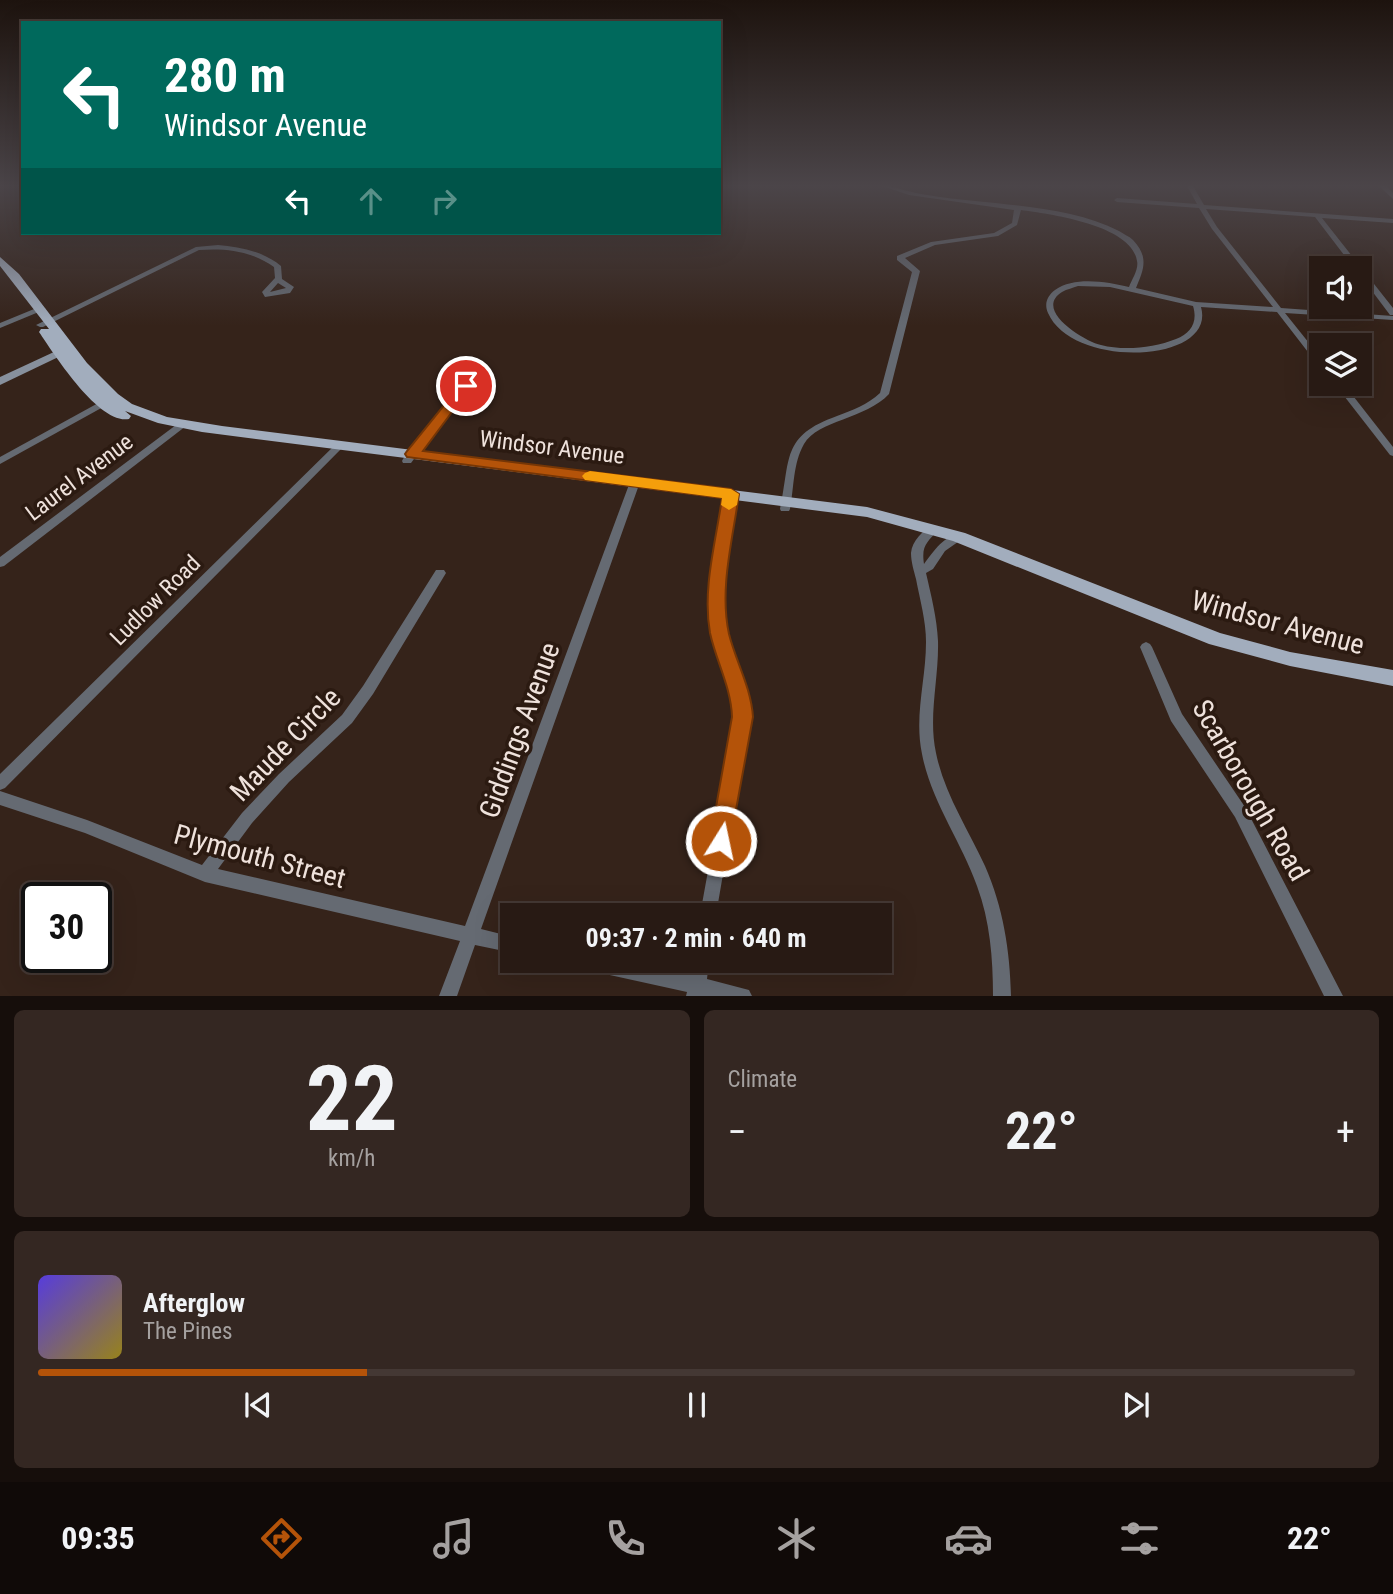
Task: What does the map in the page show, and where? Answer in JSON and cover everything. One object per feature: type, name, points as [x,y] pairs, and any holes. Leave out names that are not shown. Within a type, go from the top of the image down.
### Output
[{"type":"main road","name":"Windsor Avenue","points":[[0,260],[64,350],[108,401],[140,422],[786,505],[930,532],[1111,605],[1149,614],[1263,652],[1393,678]]},
{"type":"main road","name":"Windsor Avenue","points":[[0,272],[41,317]]},
{"type":"main road","points":[[0,381],[64,350]]},
{"type":"street","points":[[786,505],[796,452],[804,436],[869,407],[884,394],[916,271],[900,258],[933,243],[1000,232]]},
{"type":"street","points":[[1115,232],[1138,250],[1142,262],[1132,289]]},
{"type":"street","points":[[1218,232],[1309,348]]},
{"type":"street","points":[[1331,232],[1349,256]]},
{"type":"street","points":[[0,326],[41,317],[196,249],[214,247],[259,255],[276,266],[279,281]]},
{"type":"street","points":[[1196,304],[1200,320],[1190,336],[1164,346],[1117,349],[1092,345],[1070,335],[1051,313],[1049,302],[1054,293],[1062,287],[1093,284],[1132,289],[1196,304],[1393,315]]},
{"type":"street","points":[[1372,287],[1393,315]]},
{"type":"street","points":[[1348,396],[1393,453]]},
{"type":"street","points":[[410,457],[453,401],[463,397]]},
{"type":"street","points":[[0,461],[108,401]]},
{"type":"street","name":"Laurel Avenue","points":[[0,563],[178,427]]},
{"type":"street","name":"Ludlow Road","points":[[0,785],[337,448]]},
{"type":"street","name":"Giddings Avenue","points":[[448,996],[634,486]]},
{"type":"street","points":[[710,903],[743,717],[742,701],[720,635],[717,614],[716,596],[730,498]]},
{"type":"street","points":[[930,532],[920,542],[918,553],[932,639],[925,718],[928,752],[937,784],[981,874],[993,915],[1003,969],[1002,996]]},
{"type":"street","points":[[922,570],[954,540]]},
{"type":"street","name":"Maude Circle","points":[[205,874],[247,818],[284,778],[332,736],[347,719],[368,690],[440,573]]},
{"type":"street","name":"Scarborough Road","points":[[1146,647],[1177,716],[1240,812],[1334,996]]},
{"type":"street","name":"Plymouth Street","points":[[0,798],[87,827],[205,874],[500,942]]},
{"type":"street","points":[[632,973],[696,990],[743,996]]},
{"type":"slow traffic","points":[[590,476],[731,494],[729,505]]},
{"type":"route","points":[[466,386],[460,390],[463,397],[453,401],[413,454],[731,494],[716,596],[720,635],[742,701],[743,717],[721,841]]}]
